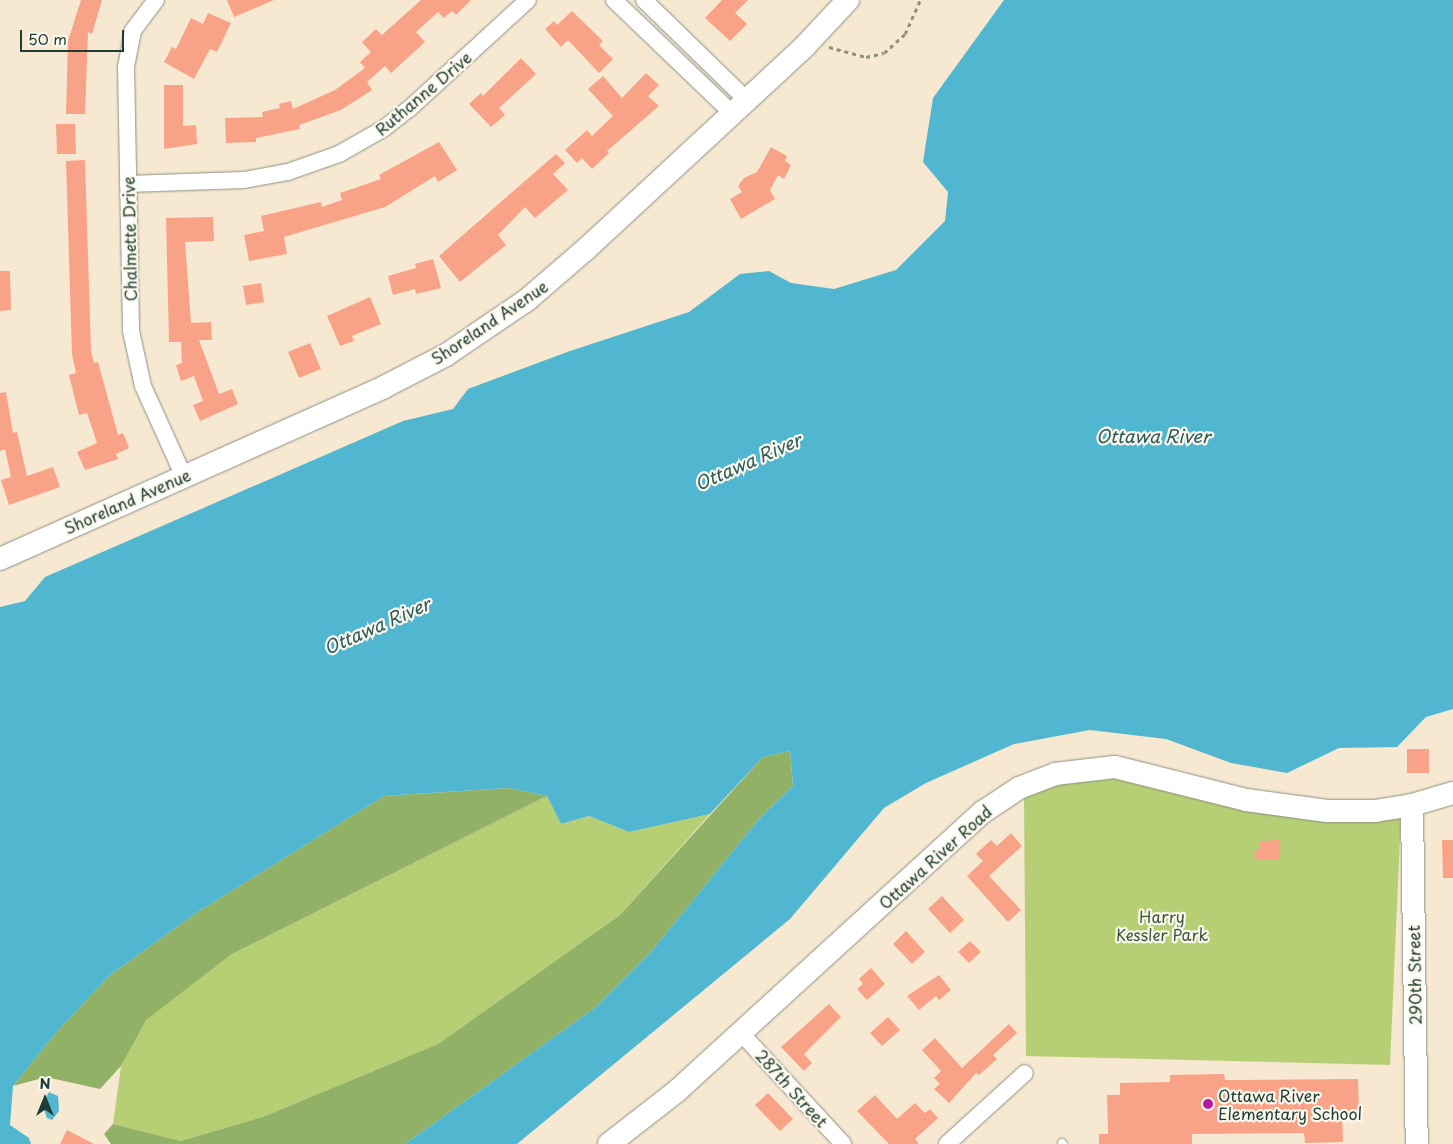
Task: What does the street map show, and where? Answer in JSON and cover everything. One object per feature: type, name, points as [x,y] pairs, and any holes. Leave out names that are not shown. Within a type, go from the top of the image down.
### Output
[{"type":"street","name":"Chalmette Drive","points":[[156,0],[133,31],[127,55],[128,184],[134,353],[148,398],[184,476]]},
{"type":"street","name":"Ruthanne Drive","points":[[128,184],[244,180],[288,172],[339,154],[378,132],[409,109],[528,0]]},
{"type":"street","points":[[614,0],[740,107]]},
{"type":"street","points":[[644,0],[740,107]]},
{"type":"street","name":"Shoreland Avenue","points":[[0,559],[384,387],[446,355],[527,300],[740,107],[813,38],[848,0]]},
{"type":"street","name":"Ottawa River Road","points":[[609,1144],[676,1091],[983,812],[1019,788],[1055,774],[1093,768],[1135,770],[1246,800],[1328,811],[1375,811],[1412,805],[1453,793]]},
{"type":"street","name":"290th Street","points":[[1412,805],[1417,1144]]},
{"type":"street","name":"287th Street","points":[[741,1033],[843,1144]]},
{"type":"street","points":[[947,1144],[1025,1073]]},
{"type":"path","points":[[813,38],[849,54],[875,57],[892,48],[902,38],[920,0]]},
{"type":"green space","points":[[790,751],[793,786],[759,819],[651,952],[596,1007],[405,1144],[111,1144],[104,1134],[113,1124],[181,1141],[265,1116],[438,1044],[620,915],[763,757]]},
{"type":"green space","name":"Harry Kessler Park","points":[[1108,775],[1401,815],[1390,1065],[1026,1056],[1024,795],[1038,787]]},
{"type":"green space","points":[[509,788],[547,796],[232,954],[146,1020],[121,1066],[100,1089],[46,1077],[13,1086],[54,1035],[109,976],[196,913],[384,796]]},
{"type":"green space","points":[[547,796],[561,824],[589,816],[629,832],[710,814],[620,915],[438,1044],[265,1116],[181,1141],[113,1124],[121,1066],[145,1020],[232,954]]},
{"type":"water","name":"Ottawa River","points":[[1004,0],[1453,0],[1453,709],[1426,717],[1397,747],[1339,748],[1287,773],[1231,763],[1166,739],[1090,730],[1014,744],[926,783],[884,808],[790,919],[517,1144],[405,1144],[596,1007],[651,952],[759,819],[793,786],[790,751],[763,757],[710,814],[629,832],[589,816],[561,824],[547,796],[509,788],[384,796],[196,913],[109,976],[54,1035],[13,1086],[10,1125],[29,1138],[31,1144],[0,1144],[0,607],[25,601],[45,577],[403,421],[453,409],[468,389],[570,351],[689,312],[740,274],[769,271],[791,283],[834,289],[896,270],[945,221],[948,192],[923,162],[933,98]]},
{"type":"water","points":[[49,1092],[58,1096],[59,1111],[52,1120],[47,1118],[42,1104]]},
{"type":"building","points":[[81,0],[102,0],[92,34],[88,32],[85,114],[66,114],[68,41]]},
{"type":"building","points":[[227,0],[274,0],[234,17]]},
{"type":"building","points":[[421,0],[471,0],[456,15],[452,11],[444,18],[438,12],[416,32],[425,42],[391,73],[385,66],[367,82],[372,90],[341,110],[299,125],[300,129],[256,138],[256,142],[226,143],[225,118],[263,117],[262,112],[280,108],[279,104],[291,101],[293,109],[335,90],[365,68],[360,62],[371,52],[362,42],[376,29],[382,35]]},
{"type":"building","points":[[722,0],[748,0],[735,13],[747,24],[730,41],[705,18]]},
{"type":"building","points":[[572,11],[603,41],[599,45],[613,59],[599,73],[568,40],[561,47],[545,29],[554,21],[557,25]]},
{"type":"building","points":[[208,13],[231,23],[217,52],[210,49],[194,79],[164,62],[172,47],[176,49],[191,18],[203,24]]},
{"type":"building","points":[[521,58],[536,74],[499,108],[505,115],[491,127],[469,104],[481,93],[483,96]]},
{"type":"building","points":[[646,73],[659,85],[648,96],[659,106],[607,151],[609,153],[592,169],[582,158],[577,163],[565,150],[587,130],[592,136],[613,116],[588,89],[603,76],[622,98]]},
{"type":"building","points":[[164,85],[183,85],[183,126],[196,125],[197,144],[164,149]]},
{"type":"building","points":[[56,124],[75,124],[76,154],[57,154]]},
{"type":"building","points":[[439,142],[457,170],[438,182],[435,176],[385,207],[284,237],[287,254],[249,261],[244,235],[264,231],[261,216],[321,202],[322,207],[342,200],[340,193],[381,179],[379,175]]},
{"type":"building","points":[[771,147],[787,156],[785,161],[791,165],[784,179],[778,175],[770,190],[775,199],[741,219],[730,199],[742,192],[738,186],[744,178],[757,172]]},
{"type":"building","points":[[556,154],[565,163],[553,174],[568,190],[535,218],[525,207],[498,235],[506,245],[460,282],[439,256]]},
{"type":"building","points":[[85,160],[91,351],[94,363],[98,362],[118,435],[123,433],[129,448],[116,454],[118,459],[85,470],[77,452],[97,443],[87,413],[79,415],[69,375],[76,373],[72,355],[66,161]]},
{"type":"building","points":[[213,217],[214,241],[185,242],[191,323],[211,322],[212,340],[199,340],[219,394],[232,389],[238,404],[200,421],[193,405],[203,401],[194,376],[181,381],[176,365],[182,363],[181,342],[169,342],[166,218]]},
{"type":"building","points":[[433,259],[441,288],[416,294],[415,289],[393,295],[388,276],[416,268],[415,264]]},
{"type":"building","points":[[0,271],[10,271],[11,310],[0,311]]},
{"type":"building","points":[[261,283],[264,302],[246,305],[243,286]]},
{"type":"building","points":[[370,297],[381,324],[352,336],[354,341],[340,346],[327,316]]},
{"type":"building","points":[[310,343],[321,369],[299,378],[288,352]]},
{"type":"building","points":[[6,392],[13,433],[17,432],[27,476],[53,467],[60,487],[9,505],[1,480],[11,477],[5,449],[0,451],[0,393]]},
{"type":"building","points":[[1407,749],[1429,749],[1429,773],[1407,773]]},
{"type":"building","points":[[1011,833],[1022,846],[989,876],[1021,910],[1008,922],[967,876],[983,861],[976,854],[991,840],[997,846]]},
{"type":"building","points":[[1269,839],[1279,839],[1280,859],[1256,860],[1255,849],[1260,849],[1260,842],[1269,842]]},
{"type":"building","points":[[1442,840],[1453,840],[1453,878],[1443,878]]},
{"type":"building","points":[[942,896],[964,920],[950,933],[928,909]]},
{"type":"building","points":[[906,931],[925,952],[912,964],[893,944]]},
{"type":"building","points":[[970,941],[981,952],[969,963],[958,952]]},
{"type":"building","points":[[871,968],[885,984],[867,1000],[857,989],[863,984],[859,979]]},
{"type":"building","points":[[939,975],[951,990],[939,1000],[936,996],[919,1010],[907,996]]},
{"type":"building","points":[[829,1004],[841,1017],[804,1054],[812,1063],[804,1071],[781,1047]]},
{"type":"building","points":[[888,1017],[900,1030],[882,1046],[870,1033]]},
{"type":"building","points":[[1009,1024],[1017,1033],[993,1055],[997,1059],[979,1075],[976,1073],[949,1103],[934,1089],[940,1084],[934,1078],[941,1071],[922,1050],[935,1038],[962,1068]]},
{"type":"building","points":[[1224,1074],[1225,1080],[1358,1079],[1359,1112],[1342,1112],[1343,1142],[1305,1143],[1304,1133],[1192,1134],[1192,1144],[1099,1144],[1099,1134],[1108,1134],[1107,1095],[1120,1095],[1120,1083],[1170,1082],[1170,1075]]},
{"type":"building","points":[[768,1093],[793,1119],[780,1131],[755,1105]]},
{"type":"building","points":[[875,1095],[897,1119],[915,1103],[925,1113],[930,1109],[938,1118],[915,1139],[919,1144],[889,1144],[857,1111]]},
{"type":"building","points":[[67,1130],[94,1144],[60,1144]]},
{"type":"place","name":"Ottawa River Elementary School","points":[[1208,1104]]}]
